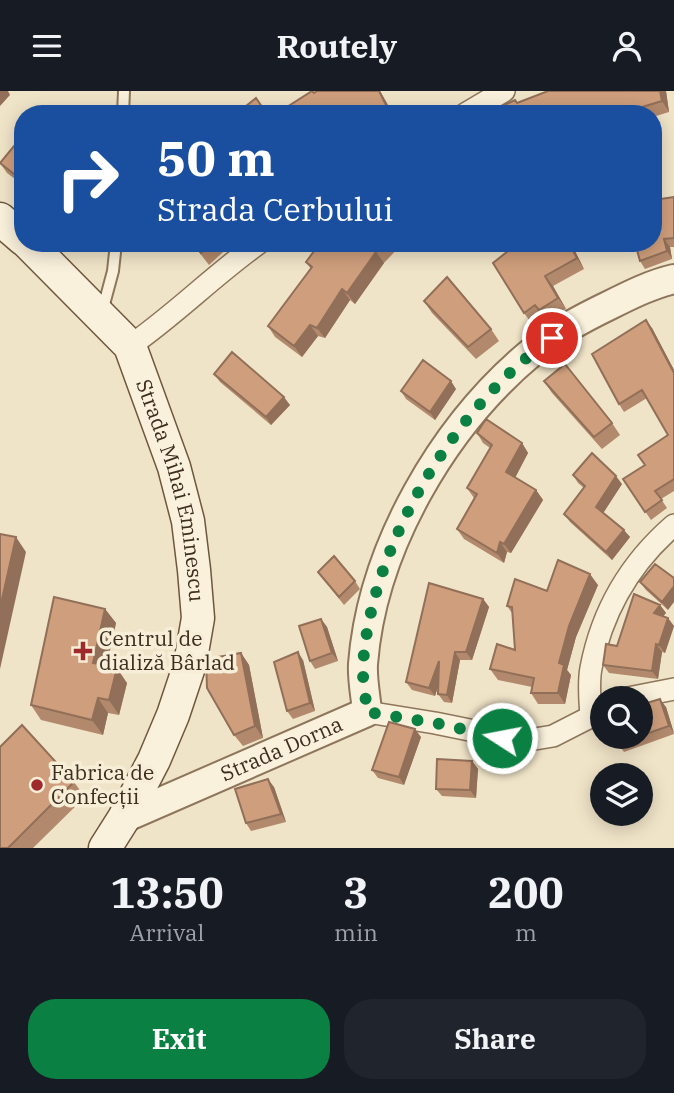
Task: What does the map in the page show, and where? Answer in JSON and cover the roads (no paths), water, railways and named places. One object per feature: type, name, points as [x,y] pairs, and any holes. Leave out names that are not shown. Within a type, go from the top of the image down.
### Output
[{"type":"main road","points":[[0,219],[14,231]]},
{"type":"main road","name":"Strada Mihai Eminescu","points":[[37,252],[131,346],[174,467],[188,520],[198,618],[190,664],[173,715],[124,818],[105,848]]},
{"type":"street","points":[[479,105],[499,92]]},
{"type":"street","points":[[131,346],[248,252]]},
{"type":"street","points":[[367,712],[363,666],[370,618],[385,567],[426,478],[444,448],[476,408],[532,352],[572,324],[627,296],[674,279]]},
{"type":"street","points":[[592,686],[590,670],[618,589],[653,543],[674,525]]},
{"type":"street","points":[[653,693],[674,689]]},
{"type":"street","name":"Strada Dorna","points":[[124,818],[367,712],[523,741],[553,736],[590,717]]},
{"type":"lane","points":[[101,316],[116,252]]},
{"type":"place","name":"Centrul de dializă Bârlad","points":[[83,651]]},
{"type":"place","name":"Fabrica de Confecții","points":[[37,785]]}]
